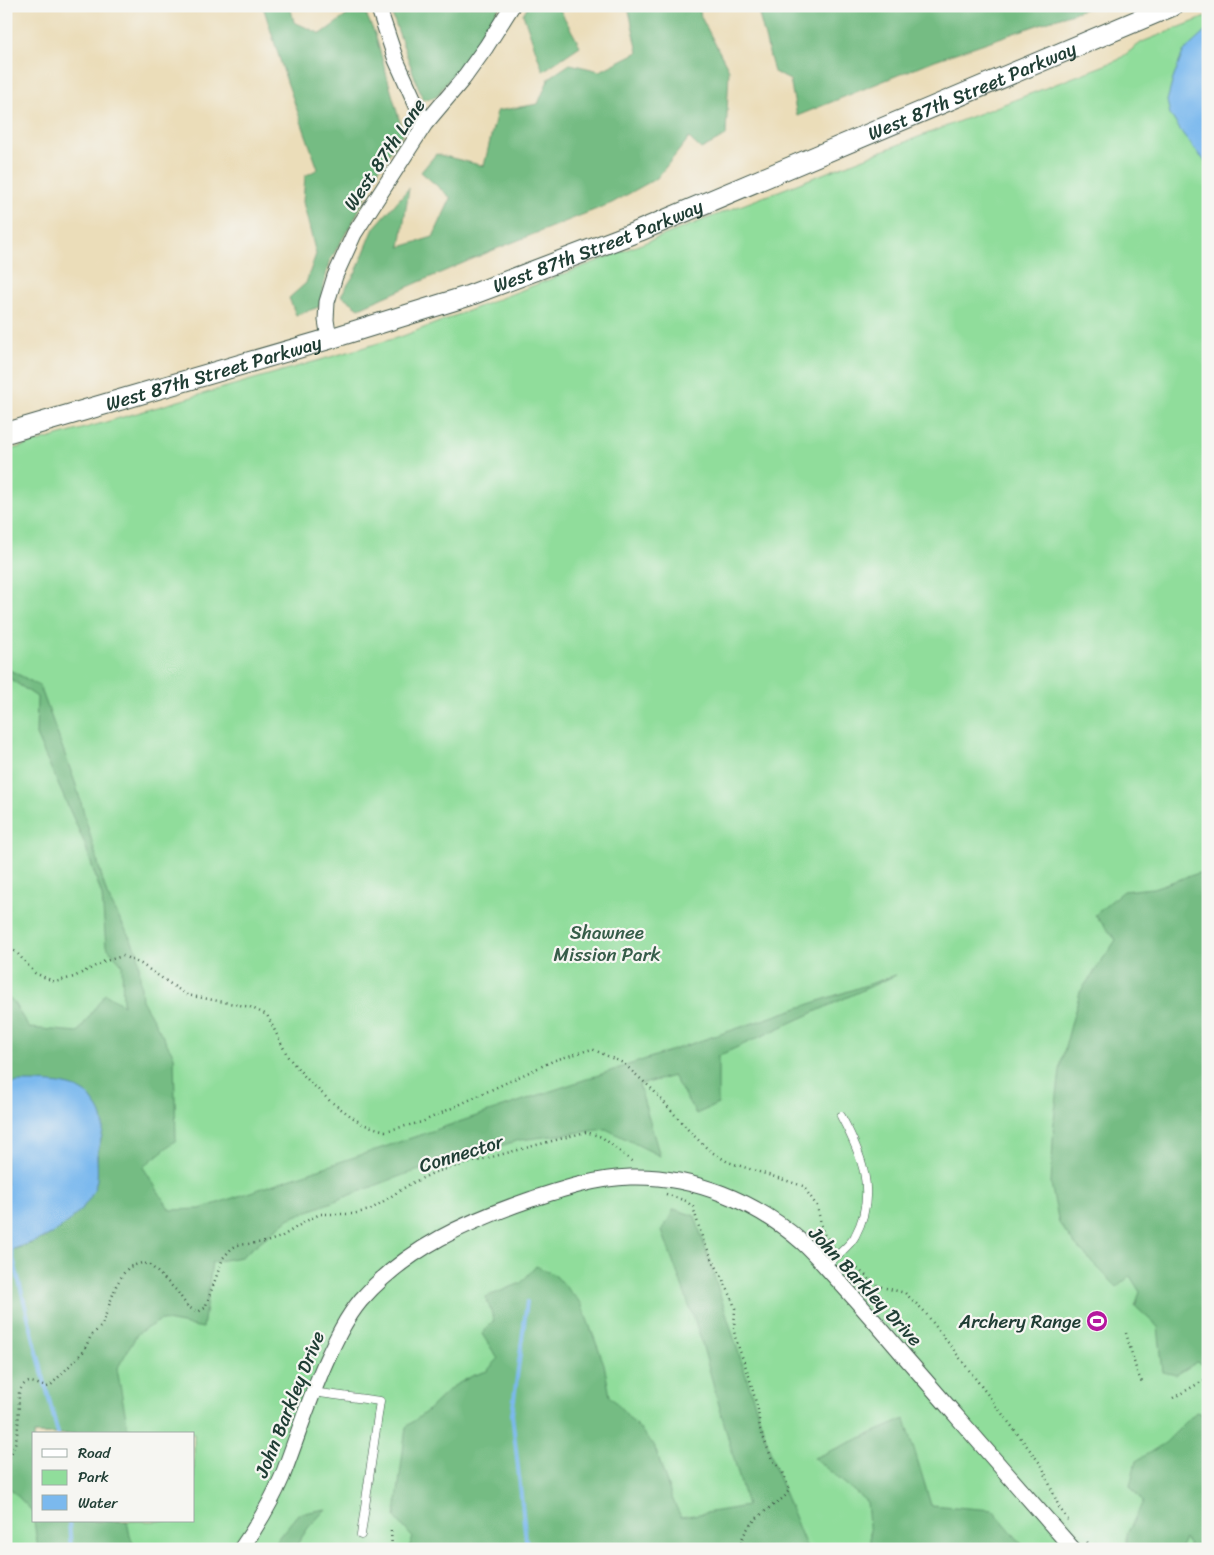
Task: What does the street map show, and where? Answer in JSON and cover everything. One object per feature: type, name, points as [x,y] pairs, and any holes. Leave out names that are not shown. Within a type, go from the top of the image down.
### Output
[{"type":"main road","name":"West 87th Street Parkway","points":[[6,433],[329,339],[468,296],[639,231],[1172,6]]},
{"type":"street","points":[[378,6],[396,60],[425,124]]},
{"type":"street","name":"West 87th Lane","points":[[329,339],[326,320],[327,302],[335,276],[354,234],[425,124],[463,79],[512,6]]},
{"type":"street","name":"John Barkley Drive","points":[[241,1549],[272,1500],[312,1392],[341,1328],[359,1302],[382,1277],[410,1255],[438,1238],[482,1217],[563,1189],[597,1181],[630,1177],[674,1180],[714,1190],[748,1205],[776,1222],[803,1242],[1073,1549]]},
{"type":"lane","points":[[825,1266],[854,1238],[867,1198],[865,1176],[859,1152],[841,1116]]},
{"type":"lane","points":[[312,1392],[380,1401],[361,1535]]},
{"type":"path","points":[[6,945],[17,953],[34,973],[55,982],[74,977],[105,961],[123,956],[141,964],[188,995],[250,1007],[267,1015],[288,1057],[306,1078],[330,1101],[362,1124],[385,1132],[422,1122],[555,1060],[592,1050],[623,1063],[653,1090],[691,1133],[710,1151],[728,1162],[803,1186],[817,1206],[824,1233],[840,1253],[878,1286],[905,1293],[924,1311],[1042,1466],[1059,1507],[1071,1524]]},
{"type":"path","name":"Connector","points":[[6,1461],[11,1456],[16,1435],[19,1393],[22,1387],[29,1381],[47,1387],[83,1352],[91,1336],[102,1325],[120,1279],[126,1269],[133,1265],[142,1262],[150,1265],[176,1290],[188,1307],[198,1312],[206,1308],[223,1258],[232,1248],[238,1245],[266,1242],[282,1237],[320,1214],[352,1214],[370,1210],[410,1184],[435,1172],[586,1132],[602,1138],[633,1161],[657,1189],[668,1196],[686,1201],[693,1207],[702,1240],[734,1303],[735,1337],[749,1376],[758,1410],[760,1429],[772,1459],[783,1472],[789,1489],[786,1496],[765,1511],[749,1526],[742,1537],[740,1549]]},
{"type":"path","points":[[1126,1333],[1137,1372],[1142,1382]]},
{"type":"path","points":[[1172,1398],[1208,1378]]},
{"type":"path","points":[[391,1531],[392,1549]]},
{"type":"path","points":[[1082,1536],[1092,1549]]},
{"type":"green space","points":[[263,6],[290,6],[294,22],[321,34],[350,13],[366,14],[375,34],[403,133],[380,167],[355,218],[329,262],[319,307],[296,315],[289,298],[306,283],[316,254],[303,202],[305,176],[318,169],[286,79]]},
{"type":"green space","points":[[389,6],[500,6],[477,43],[436,97],[423,100]]},
{"type":"green space","points":[[528,6],[560,6],[559,8],[580,46],[543,71],[523,14]]},
{"type":"green space","points":[[628,6],[699,6],[701,17],[729,70],[726,136],[701,149],[689,138],[657,178],[612,203],[491,251],[359,308],[341,295],[356,272],[374,228],[409,188],[400,247],[433,237],[451,198],[421,172],[436,154],[484,166],[497,111],[538,104],[549,78],[570,64],[600,71],[638,52]]},
{"type":"green space","points":[[755,6],[1087,6],[1087,8],[935,60],[797,116],[790,80],[774,72],[757,7]]},
{"type":"green space","name":"Shawnee Mission Park","points":[[1208,16],[1208,1549],[6,1549],[6,451],[403,336],[1118,60],[1142,42]]},
{"type":"green space","points":[[6,668],[40,686],[76,785],[107,895],[138,953],[142,1000],[174,1056],[176,1140],[143,1167],[170,1210],[200,1209],[896,975],[718,1056],[718,1104],[696,1114],[673,1076],[639,1085],[660,1156],[606,1129],[520,1140],[403,1175],[290,1218],[241,1257],[212,1262],[203,1328],[161,1320],[138,1333],[117,1369],[129,1432],[32,1432],[32,1511],[6,1484],[6,1252],[34,1242],[58,1230],[82,1208],[91,1188],[101,1139],[77,1089],[41,1083],[6,1085],[6,996],[12,1000],[29,1028],[78,1032],[105,994],[123,1005],[122,964],[106,946],[102,896],[84,842],[36,735],[37,697],[6,676]]},
{"type":"green space","points":[[1208,870],[1208,1366],[1197,1362],[1176,1375],[1163,1372],[1158,1327],[1135,1306],[1140,1292],[1130,1276],[1117,1287],[1076,1246],[1059,1223],[1051,1184],[1054,1120],[1061,1063],[1080,992],[1116,940],[1095,915],[1123,891],[1153,888]]},
{"type":"green space","points":[[674,1209],[695,1216],[778,1476],[807,1549],[408,1549],[413,1538],[395,1517],[406,1427],[427,1411],[452,1387],[472,1376],[487,1371],[498,1359],[482,1334],[494,1320],[486,1297],[521,1283],[536,1266],[555,1275],[581,1303],[604,1364],[610,1396],[654,1445],[672,1498],[681,1517],[747,1506],[699,1333],[662,1231]]},
{"type":"green space","points":[[1196,1412],[1208,1416],[1208,1549],[1191,1549],[1185,1539],[1180,1549],[1127,1549],[1127,1534],[1143,1502],[1130,1486],[1136,1461],[1165,1443]]},
{"type":"green space","points":[[905,1419],[931,1505],[993,1510],[1026,1549],[871,1549],[867,1502],[814,1458]]},
{"type":"green space","points":[[326,1509],[308,1528],[294,1549],[269,1549],[298,1514]]},
{"type":"green space","points":[[34,1522],[127,1522],[130,1536],[136,1549],[38,1549]]},
{"type":"water","points":[[1208,29],[1208,163],[1182,133],[1170,114],[1167,101],[1183,52]]},
{"type":"water","points":[[18,1082],[54,1083],[81,1090],[88,1095],[98,1108],[103,1126],[97,1156],[96,1185],[87,1203],[73,1218],[54,1233],[6,1252],[6,1085]]},
{"type":"waterway","points":[[11,1250],[57,1432]]},
{"type":"waterway","points":[[527,1302],[512,1414],[527,1549]]},
{"type":"waterway","points":[[69,1522],[71,1549]]},
{"type":"place","name":"Archery Range","points":[[1097,1321]]}]
